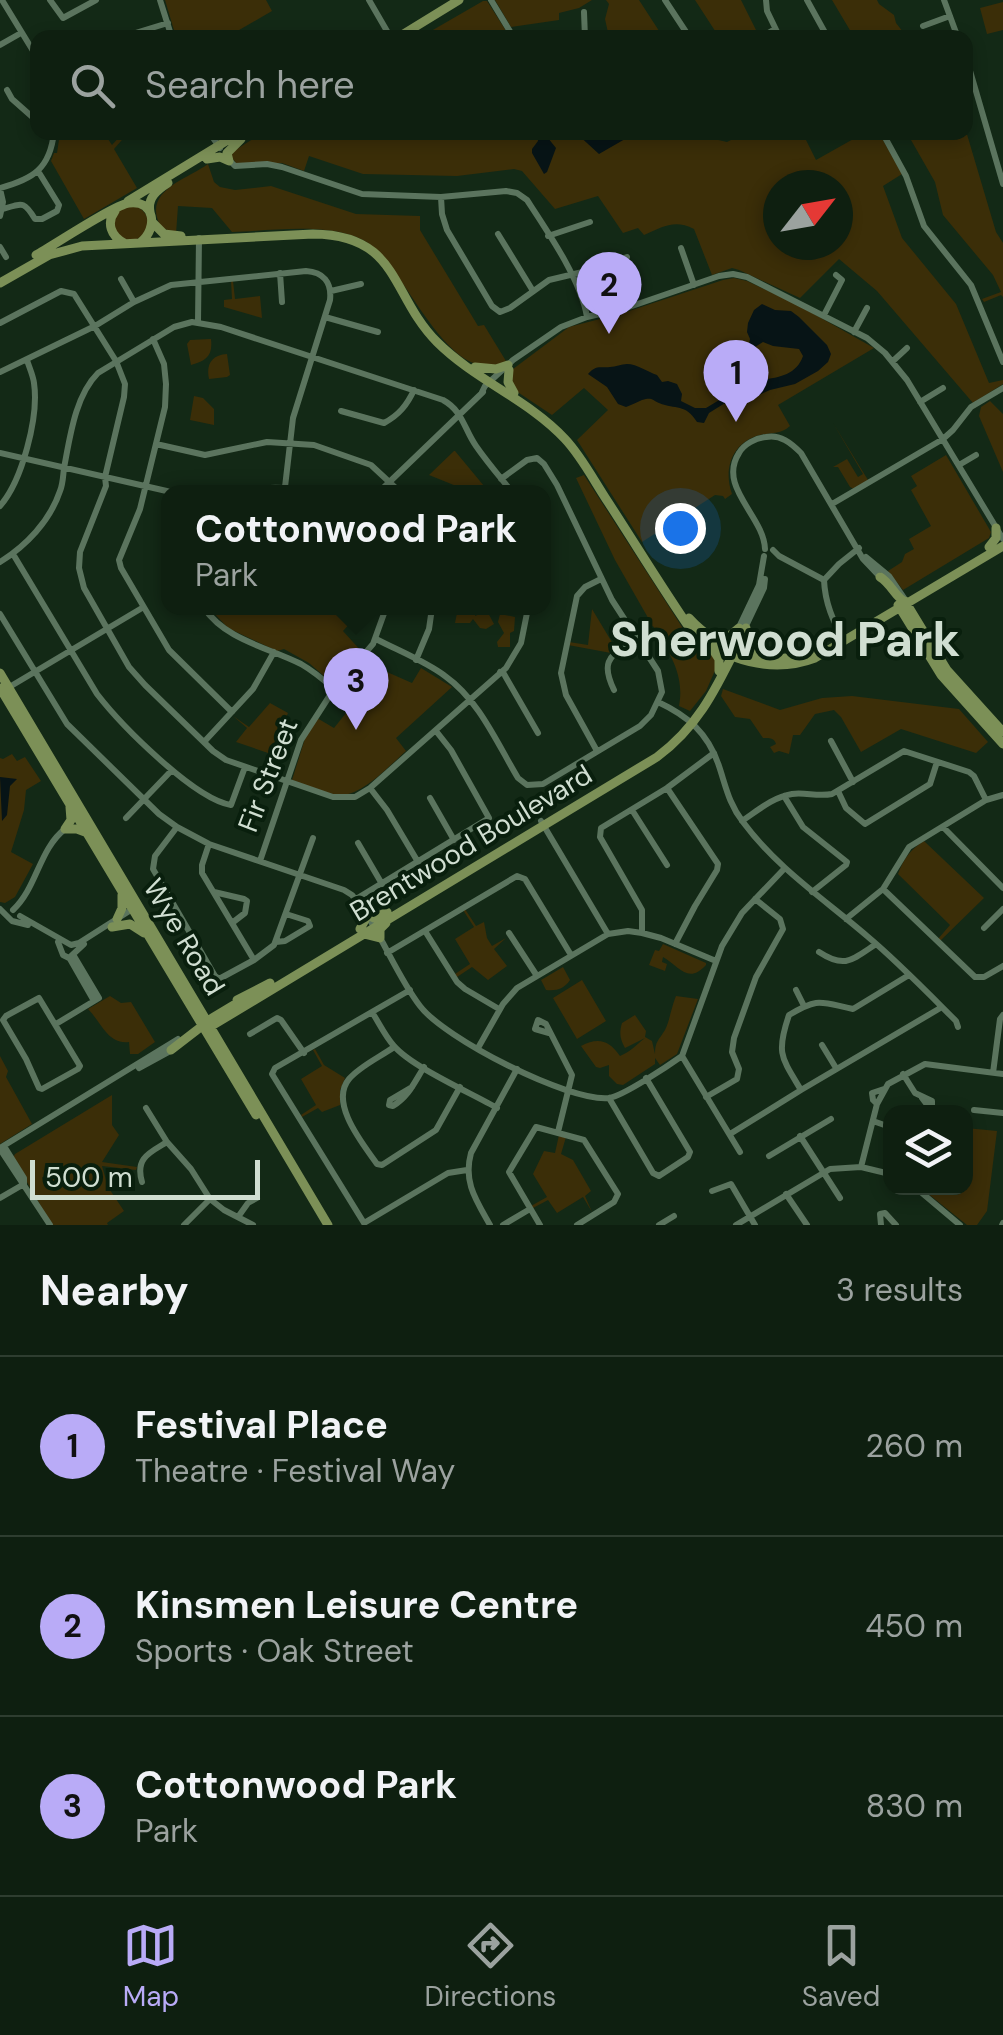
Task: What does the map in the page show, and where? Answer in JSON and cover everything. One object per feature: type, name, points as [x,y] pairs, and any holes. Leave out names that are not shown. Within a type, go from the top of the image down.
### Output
[{"type":"main road","points":[[408,30],[460,0]]},
{"type":"main road","points":[[422,30],[470,0]]},
{"type":"main road","points":[[139,243],[150,234],[149,204],[154,193],[204,158],[212,147],[211,140]]},
{"type":"main road","points":[[0,280],[232,140]]},
{"type":"main road","points":[[204,158],[229,161],[228,150],[235,140]]},
{"type":"main road","points":[[127,244],[115,237],[110,228],[111,216],[121,206],[138,204],[164,234],[199,238]]},
{"type":"main road","points":[[0,280],[69,248],[223,236],[329,234],[370,249],[380,258],[424,327],[447,352],[542,420],[570,445],[696,634],[758,661],[785,666],[805,662],[1003,541]]},
{"type":"main road","points":[[418,315],[440,340],[476,367],[491,384],[514,393],[574,442],[686,616],[711,641],[720,659],[719,676]]},
{"type":"main road","points":[[476,367],[508,368],[508,382],[514,393]]},
{"type":"main road","points":[[989,548],[996,538],[994,524]]},
{"type":"main road","points":[[902,603],[1003,541]]},
{"type":"main road","points":[[880,577],[948,670],[1003,732]]},
{"type":"main road","points":[[902,603],[941,675],[1003,744]]},
{"type":"main road","points":[[711,641],[727,638],[742,628],[746,648],[758,661]]},
{"type":"main road","points":[[696,634],[731,650]]},
{"type":"main road","name":"Brentwood Boulevard","points":[[206,1026],[270,983],[389,915],[656,751],[692,722],[731,650]]},
{"type":"main road","points":[[719,676],[735,666],[758,661]]},
{"type":"main road","name":"Wye Road","points":[[0,673],[2,692],[325,1225]]},
{"type":"main road","name":"Wye Road","points":[[2,692],[192,1001]]},
{"type":"main road","points":[[70,804],[71,820],[66,829],[87,833]]},
{"type":"main road","points":[[122,892],[122,908],[114,923],[130,924],[150,938]]},
{"type":"main road","points":[[389,915],[380,929],[380,938],[372,934],[366,925],[374,918],[389,915]]},
{"type":"main road","name":"Brentwood Boulevard","points":[[206,1026],[230,1015],[366,925]]},
{"type":"main road","points":[[192,1001],[214,1010],[270,983]]},
{"type":"main road","points":[[192,1001],[193,1020],[187,1037],[218,1047],[221,1025],[230,1015]]},
{"type":"main road","points":[[171,1050],[206,1026]]},
{"type":"street","points":[[2,0],[30,47]]},
{"type":"street","points":[[50,0],[64,18],[96,0]]},
{"type":"street","points":[[160,0],[170,30]]},
{"type":"street","points":[[369,0],[389,30]]},
{"type":"street","points":[[490,0],[508,30]]},
{"type":"street","points":[[666,0],[685,30]]},
{"type":"street","points":[[766,0],[775,29]]},
{"type":"street","points":[[806,0],[823,30]]},
{"type":"street","points":[[944,0],[955,30]]},
{"type":"street","points":[[584,12],[584,30]]},
{"type":"street","points":[[923,26],[950,16]]},
{"type":"street","points":[[145,30],[168,23]]},
{"type":"street","points":[[0,46],[21,33]]},
{"type":"street","points":[[973,81],[1003,184]]},
{"type":"street","points":[[8,90],[30,115]]},
{"type":"street","points":[[38,172],[58,204],[57,210],[42,219],[35,219],[23,204],[2,213],[0,188],[24,182],[38,172],[52,140]]},
{"type":"street","points":[[215,140],[234,166],[282,166],[362,194],[441,197],[518,193],[527,200],[571,274],[587,317]]},
{"type":"street","points":[[886,140],[906,176],[924,226],[971,285],[1003,362]]},
{"type":"street","points":[[441,197],[448,230],[492,306],[500,312],[549,280],[628,257]]},
{"type":"street","points":[[548,236],[590,222]]},
{"type":"street","points":[[498,234],[533,291]]},
{"type":"street","points":[[198,322],[199,238]]},
{"type":"street","points":[[0,247],[6,258]]},
{"type":"street","points":[[681,248],[694,285]]},
{"type":"street","points":[[0,372],[95,326],[158,289],[198,281],[318,272],[331,291],[293,418],[285,485]]},
{"type":"street","points":[[280,273],[282,302]]},
{"type":"street","points":[[387,485],[508,368],[561,328],[719,276],[736,274],[824,315],[877,346],[893,361],[1003,541]]},
{"type":"street","points":[[824,315],[842,280],[836,275]]},
{"type":"street","points":[[121,279],[134,302]]},
{"type":"street","points":[[331,291],[362,284]]},
{"type":"street","points":[[0,323],[61,291],[74,294],[123,375],[125,390],[106,486],[80,552],[84,588],[138,678],[221,756],[333,797],[346,799],[370,788],[512,660],[521,643],[527,615]]},
{"type":"street","points":[[854,332],[867,308]]},
{"type":"street","points":[[325,317],[378,332]]},
{"type":"street","points":[[0,562],[32,537],[61,491],[82,394],[93,378],[174,327],[198,322],[443,400],[460,414],[476,446],[506,485]]},
{"type":"street","points":[[154,339],[164,364],[165,407],[134,526],[119,560],[123,574],[169,650],[232,712]]},
{"type":"street","points":[[893,361],[906,348]]},
{"type":"street","points":[[0,506],[15,485],[24,459],[35,402],[27,360]]},
{"type":"street","points":[[920,402],[943,388]]},
{"type":"street","points":[[830,502],[942,439],[971,407],[1003,388]]},
{"type":"street","points":[[341,411],[384,422],[400,412],[414,390]]},
{"type":"street","points":[[824,580],[770,554],[733,476],[737,455],[746,444],[770,436],[787,440],[800,453],[859,548],[889,576],[902,603]]},
{"type":"street","points":[[156,444],[205,455],[267,442],[314,445],[361,460],[393,485]]},
{"type":"street","points":[[0,453],[161,490]]},
{"type":"street","points":[[959,465],[976,455]]},
{"type":"street","points":[[376,639],[449,678],[476,708],[518,778],[527,785],[543,784],[640,726],[651,715],[662,692],[662,681],[602,579],[544,464],[530,458],[501,479]]},
{"type":"street","points":[[842,521],[838,505],[851,493]]},
{"type":"street","points":[[994,524],[1003,512]]},
{"type":"street","points":[[859,548],[863,559],[880,577]]},
{"type":"street","points":[[843,639],[826,603],[824,580],[859,548]]},
{"type":"street","points":[[13,554],[104,703],[172,770],[198,792],[231,805],[245,767]]},
{"type":"street","name":"Brentwood Boulevard","points":[[731,650],[770,554]]},
{"type":"street","points":[[598,751],[566,695],[560,672],[577,596],[602,579]]},
{"type":"street","points":[[2,692],[142,608]]},
{"type":"street","points":[[0,614],[67,724],[143,800],[177,828],[209,844],[344,890],[356,899],[366,925]]},
{"type":"street","points":[[209,615],[224,630],[306,667],[334,689]]},
{"type":"street","name":"Fir Street","points":[[260,861],[301,740],[334,689],[376,639],[384,615]]},
{"type":"street","points":[[416,660],[431,615]]},
{"type":"street","points":[[614,690],[607,664],[634,636]]},
{"type":"street","points":[[204,742],[257,684],[274,652]]},
{"type":"street","points":[[500,672],[538,733]]},
{"type":"street","points":[[658,702],[692,722],[714,753],[725,792],[742,821],[770,855],[876,944],[958,1027]]},
{"type":"street","points":[[356,899],[487,821],[489,816],[436,730]]},
{"type":"street","points":[[830,741],[853,782]]},
{"type":"street","points":[[742,821],[784,796],[820,796],[838,791],[904,751],[973,774],[986,800]]},
{"type":"street","points":[[642,932],[642,910],[599,834],[602,828],[714,753]]},
{"type":"street","points":[[838,791],[846,808],[866,824],[930,784],[937,762]]},
{"type":"street","points":[[97,772],[106,765]]},
{"type":"street","points":[[126,818],[172,770]]},
{"type":"street","points":[[370,788],[418,862]]},
{"type":"street","points":[[667,788],[718,864],[675,944]]},
{"type":"street","points":[[846,919],[883,888],[909,848],[986,800],[1003,794]]},
{"type":"street","points":[[784,796],[803,827],[846,862],[812,892]]},
{"type":"street","points":[[430,798],[454,840]]},
{"type":"street","points":[[632,810],[668,865]]},
{"type":"street","points":[[542,823],[608,934]]},
{"type":"street","points":[[943,827],[1003,888]]},
{"type":"street","points":[[177,828],[154,859],[153,869],[216,978],[254,960],[276,942],[313,838]]},
{"type":"street","points":[[15,915],[52,843],[66,829]]},
{"type":"street","points":[[358,843],[382,884]]},
{"type":"street","points":[[209,844],[201,868],[254,960]]},
{"type":"street","points":[[380,938],[421,1008],[435,1021],[549,1085],[588,1096],[615,1097],[682,1056],[716,961],[742,913],[784,869]]},
{"type":"street","points":[[387,953],[517,876],[525,879],[571,955]]},
{"type":"street","points":[[883,888],[975,978],[984,978],[1003,966]]},
{"type":"street","points":[[214,892],[247,902],[244,914],[232,923]]},
{"type":"street","points":[[706,1097],[737,1078],[739,1070],[732,1052],[734,1038],[756,977],[783,928],[780,919],[754,900]]},
{"type":"street","points":[[0,908],[54,937],[70,951],[96,999],[56,1024]]},
{"type":"street","points":[[70,951],[137,909]]},
{"type":"street","points":[[984,928],[1003,910]]},
{"type":"street","points":[[276,942],[285,942],[310,926],[308,921],[286,914]]},
{"type":"street","points":[[425,930],[457,982],[499,1009]]},
{"type":"street","points":[[509,932],[537,976]]},
{"type":"street","points":[[478,1048],[499,1009],[517,988],[608,934],[642,932],[716,961]]},
{"type":"street","points":[[818,952],[844,963],[876,944]]},
{"type":"street","points":[[800,1090],[783,1060],[781,1040],[789,1015],[823,1001],[853,1009],[909,975]]},
{"type":"street","points":[[410,990],[275,1068],[272,1074],[362,1222],[367,1223],[448,1173],[467,1170]]},
{"type":"street","points":[[796,990],[804,1006]]},
{"type":"street","points":[[39,998],[56,1024],[80,1068],[42,1089],[4,1020],[39,998]]},
{"type":"street","points":[[730,1134],[942,1007]]},
{"type":"street","points":[[372,1012],[394,1047],[497,1108]]},
{"type":"street","points":[[993,1072],[1003,1016]]},
{"type":"street","points":[[250,1034],[277,1018],[304,1052]]},
{"type":"street","name":"Brentwood Boulevard","points":[[1,1147],[206,1026]]},
{"type":"street","points":[[549,1034],[572,1072],[558,1132]]},
{"type":"street","name":"Brentwood Boulevard","points":[[106,1084],[171,1050],[187,1037]]},
{"type":"street","points":[[822,1045],[836,1068]]},
{"type":"street","points":[[394,1047],[350,1077],[342,1097],[344,1110],[378,1164],[436,1130],[460,1086]]},
{"type":"street","points":[[682,1056],[740,1152]]},
{"type":"street","points":[[862,1167],[877,1104],[884,1089],[903,1074],[925,1064],[1003,1074]]},
{"type":"street","points":[[412,1087],[424,1067]]},
{"type":"street","points":[[490,1225],[470,1190],[467,1170],[471,1153],[517,1069]]},
{"type":"street","points":[[903,1074],[922,1098]]},
{"type":"street","points":[[609,1098],[653,1173],[659,1176],[688,1158],[690,1152],[646,1078]]},
{"type":"street","points":[[146,1108],[210,1199],[253,1225]]},
{"type":"street","points":[[974,1110],[1003,1114]]},
{"type":"street","points":[[769,1156],[830,1119]]},
{"type":"street","points":[[873,1121],[883,1125]]},
{"type":"street","points":[[540,1225],[509,1172],[536,1127],[584,1140],[618,1194],[614,1202],[577,1225]]},
{"type":"street","points":[[800,1136],[840,1198]]},
{"type":"street","points":[[142,1182],[140,1162],[167,1142]]},
{"type":"street","points":[[1,1147],[50,1225]]},
{"type":"street","points":[[736,1225],[822,1172],[839,1166],[883,1172]]},
{"type":"street","points":[[0,1198],[24,1184]]},
{"type":"street","points":[[712,1191],[731,1184],[755,1225]]},
{"type":"street","points":[[788,1193],[807,1225]]},
{"type":"street","points":[[924,1195],[957,1224]]},
{"type":"street","points":[[238,1217],[257,1198]]},
{"type":"street","points":[[184,1225],[210,1199]]},
{"type":"street","points":[[503,1225],[530,1209]]},
{"type":"street","points":[[881,1225],[880,1214],[885,1213],[896,1225]]},
{"type":"street","points":[[659,1225],[674,1216]]},
{"type":"shaded area","points":[[165,0],[266,0],[272,11],[239,30],[174,30]]},
{"type":"shaded area","points":[[495,0],[592,0],[559,13],[559,20],[511,27]]},
{"type":"shaded area","points":[[606,0],[639,0],[658,30],[607,30],[605,19],[609,4]]},
{"type":"shaded area","points":[[695,0],[741,0],[756,30],[714,30]]},
{"type":"shaded area","points":[[832,0],[877,0],[894,15],[902,30],[850,30]]},
{"type":"shaded area","points":[[487,1],[506,30],[433,30]]},
{"type":"shaded area","points":[[1003,2],[1003,30],[987,34],[980,8]]},
{"type":"shaded area","points":[[59,140],[109,140],[112,145],[122,140],[114,149],[137,188],[84,219],[51,161]]},
{"type":"shaded area","points":[[251,140],[806,140],[816,160],[852,140],[883,140],[902,174],[883,186],[902,238],[956,304],[989,383],[1003,380],[1003,384],[973,403],[877,291],[840,260],[853,260],[853,170],[763,170],[763,260],[838,260],[800,298],[732,268],[712,275],[694,229],[687,226],[669,225],[644,235],[638,228],[623,233],[598,196],[555,209],[522,171],[457,176],[363,174],[309,156],[304,171],[282,163],[236,163],[229,154]]},
{"type":"shaded area","points":[[550,140],[556,148],[544,174],[532,153],[538,141]]},
{"type":"shaded area","points":[[584,140],[623,140],[599,154]]},
{"type":"shaded area","points":[[911,140],[969,140],[996,232],[1003,243],[1003,297],[984,302],[982,299],[1001,292],[993,275],[943,215],[935,182]]},
{"type":"shaded area","points":[[208,164],[214,182],[220,187],[235,190],[271,186],[356,214],[420,216],[420,230],[478,326],[484,325],[506,361],[485,366],[465,359],[428,320],[379,253],[349,234],[316,229],[232,232],[212,208],[178,206],[176,234],[161,227],[156,215],[161,195]]},
{"type":"shaded area","points":[[131,206],[143,211],[148,223],[143,235],[131,240],[119,235],[114,223],[119,211]]},
{"type":"shaded area","points":[[734,278],[798,305],[874,348],[778,405],[790,426],[750,439],[736,450],[729,475],[732,494],[725,499],[715,495],[642,542],[577,440],[608,410],[584,388],[552,415],[513,389],[513,369],[569,327]]},
{"type":"shaded area","points":[[231,281],[235,299],[260,296],[262,318],[224,307],[224,300],[232,299]]},
{"type":"shaded area","points":[[762,304],[791,311],[827,345],[831,354],[828,362],[795,384],[752,398],[733,398],[709,413],[704,423],[697,422],[684,409],[650,399],[626,407],[618,404],[607,387],[588,374],[598,368],[635,365],[657,375],[662,382],[677,384],[681,401],[706,408],[731,393],[744,368],[750,339],[748,323]],"holes":[[[763,342],[799,349],[803,356],[800,363],[776,378],[753,380],[748,375],[755,347]]]},
{"type":"shaded area","points":[[211,339],[207,357],[191,365],[187,344],[190,340]]},
{"type":"shaded area","points":[[227,354],[230,375],[209,379],[211,362]]},
{"type":"shaded area","points":[[194,396],[203,398],[214,409],[214,425],[190,420]]},
{"type":"shaded area","points":[[990,401],[1003,414],[1003,472],[979,416],[981,407]]},
{"type":"shaded area","points":[[833,423],[868,480],[854,489],[838,467],[833,467],[847,459],[858,477],[863,474]]},
{"type":"shaded area","points":[[455,451],[483,485],[454,485],[429,475]]},
{"type":"shaded area","points":[[946,455],[991,532],[989,538],[903,590],[888,571],[914,549],[909,539],[931,526],[911,490],[917,486],[911,476]]},
{"type":"shaded area","points":[[584,475],[684,630],[715,657],[717,666],[706,691],[690,711],[679,706],[678,673],[653,626],[636,634],[651,623],[615,560],[576,478]]},
{"type":"shaded area","points":[[592,609],[616,649],[611,653],[568,645],[588,645]]},
{"type":"shaded area","points":[[216,615],[358,615],[343,631],[362,652],[332,683],[309,663],[284,649],[277,651],[228,628]]},
{"type":"shaded area","points":[[457,615],[489,615],[494,624],[486,629],[473,619],[470,623],[455,623]]},
{"type":"shaded area","points":[[500,615],[515,617],[510,647],[498,647],[504,633],[498,622]]},
{"type":"shaded area","points":[[421,668],[452,687],[396,738],[406,751],[384,772],[357,791],[339,795],[292,780],[307,732],[317,718],[334,728],[387,672],[412,683]]},
{"type":"shaded area","points":[[723,689],[780,710],[822,698],[852,696],[959,709],[988,742],[976,753],[901,729],[861,752],[834,710],[815,714],[800,735],[793,735],[789,754],[774,753],[770,747],[776,744],[774,740],[763,738],[750,719],[735,717],[721,696]]},
{"type":"shaded area","points":[[270,703],[288,713],[271,754],[236,742],[247,728],[233,716],[249,727]]},
{"type":"shaded area","points":[[12,754],[17,761],[25,757],[41,781],[26,790],[11,852],[33,864],[15,897],[5,903],[0,902],[0,758]]},
{"type":"shaded area","points":[[0,777],[17,779],[10,786],[7,815],[2,821]]},
{"type":"shaded area","points":[[924,841],[984,898],[940,941],[950,925],[898,874],[908,855]]},
{"type":"shaded area","points":[[465,909],[476,926],[484,922],[492,946],[506,938],[494,949],[507,966],[488,980],[472,967],[457,977],[455,974],[470,964],[455,939],[474,927]]},
{"type":"shaded area","points":[[663,944],[706,965],[689,974],[663,957],[665,971],[649,965],[655,950],[659,951]]},
{"type":"shaded area","points":[[563,967],[570,980],[560,989],[546,990],[541,980]]},
{"type":"shaded area","points":[[582,980],[606,1021],[577,1039],[553,998]]},
{"type":"shaded area","points":[[110,996],[121,1003],[131,1002],[155,1042],[138,1054],[130,1054],[129,1042],[110,1036],[88,1009]]},
{"type":"shaded area","points":[[676,996],[698,999],[677,1054],[660,1065],[655,1058],[655,1064],[623,1085],[609,1076],[609,1065],[596,1067],[581,1046],[603,1042],[620,1056],[627,1052],[645,1038],[625,1048],[623,1045],[622,1023],[635,1015],[646,1031],[645,1037],[652,1041],[655,1054]]},
{"type":"shaded area","points":[[315,1049],[324,1065],[345,1078],[340,1105],[322,1112],[318,1108],[302,1117],[316,1105],[301,1079],[322,1066]]},
{"type":"shaded area","points":[[0,1056],[8,1071],[6,1077],[32,1124],[0,1144]]},
{"type":"shaded area","points":[[112,1095],[112,1125],[119,1135],[102,1162],[137,1167],[136,1170],[102,1166],[108,1187],[124,1211],[108,1225],[52,1225],[13,1158]]},
{"type":"shaded area","points":[[973,1129],[997,1131],[987,1211],[977,1225],[967,1225],[930,1195],[973,1195]]},
{"type":"shaded area","points":[[559,1135],[566,1137],[561,1154],[573,1160],[591,1191],[585,1196],[592,1212],[583,1197],[557,1213],[548,1200],[531,1206],[547,1197],[533,1174],[544,1151],[555,1153]]},
{"type":"place","name":"Kinsmen Leisure Centre","points":[[609,334]]},
{"type":"place","name":"Festival Place","points":[[736,422]]},
{"type":"place","name":"Cottonwood Park","points":[[356,730]]},
{"type":"district","name":"Sherwood Park","points":[[785,639]]}]
